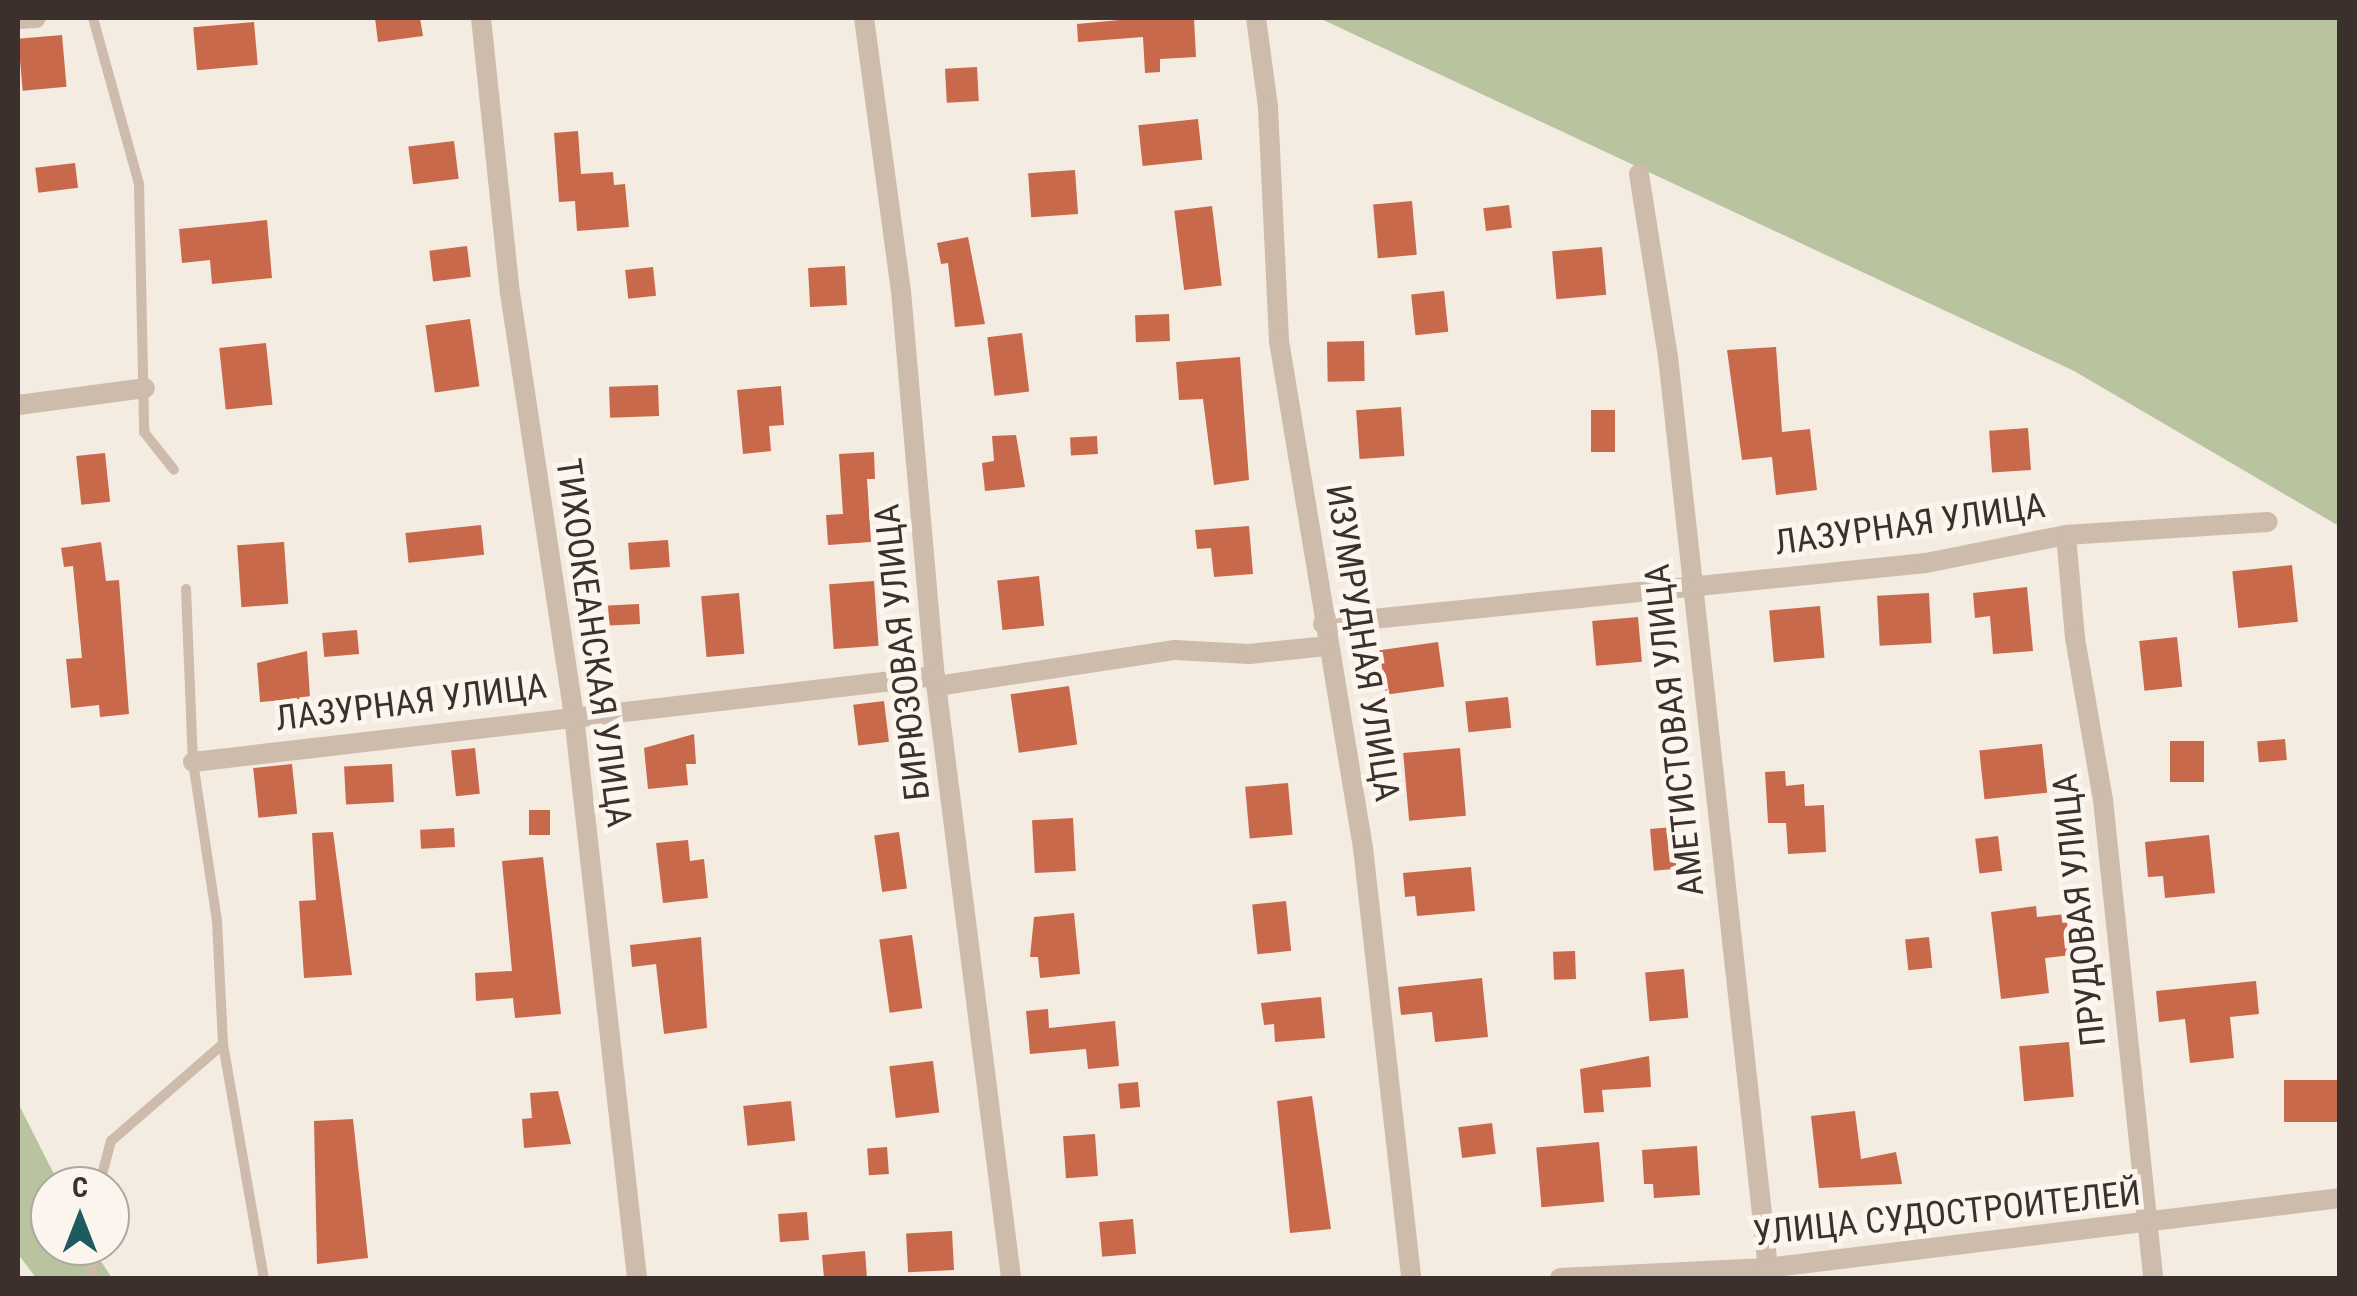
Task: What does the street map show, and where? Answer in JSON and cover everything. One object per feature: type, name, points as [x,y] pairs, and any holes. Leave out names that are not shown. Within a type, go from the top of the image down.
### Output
[{"type":"street","points":[[18,19],[36,18]]},
{"type":"street","name":"ТИХООКЕАНСКАЯ УЛИЦА","points":[[480,18],[510,293],[574,716],[637,1278]]},
{"type":"street","name":"БИРЮЗОВАЯ УЛИЦА","points":[[864,18],[901,291],[936,681],[1011,1278]]},
{"type":"street","name":"ИЗУМРУДНАЯ УЛИЦА","points":[[1256,18],[1268,107],[1279,341],[1326,646],[1363,848],[1410,1278]]},
{"type":"street","name":"АМЕТИСТОВАЯ УЛИЦА","points":[[1639,174],[1668,357],[1768,1273]]},
{"type":"street","points":[[18,405],[144,388]]},
{"type":"street","name":"ЛАЗУРНАЯ УЛИЦА","points":[[1323,624],[1926,562],[2066,535],[2268,522]]},
{"type":"street","name":"ПРУДОВАЯ УЛИЦА","points":[[2066,535],[2075,638],[2103,800],[2153,1278]]},
{"type":"street","name":"ЛАЗУРНАЯ УЛИЦА","points":[[194,762],[574,716],[936,681],[1158,651],[1249,654],[1326,646]]},
{"type":"street","name":"УЛИЦА СУДОСТРОИТЕЛЕЙ","points":[[1560,1278],[1768,1273],[2340,1198]]},
{"type":"lane","points":[[92,18],[140,184],[144,432],[174,470]]},
{"type":"lane","points":[[186,590],[194,762],[217,921],[223,1044],[264,1278]]},
{"type":"lane","points":[[105,1166],[112,1141],[223,1044]]},
{"type":"green space","points":[[1319,18],[2339,18],[2339,526],[2074,371]]},
{"type":"green space","points":[[18,1103],[50,1166],[30,1166],[30,1266],[104,1266],[112,1278],[36,1278],[18,1254]]},
{"type":"building","points":[[375,18],[420,18],[423,36],[378,42]]},
{"type":"building","points":[[1194,18],[1196,57],[1160,59],[1160,72],[1145,73],[1143,37],[1078,42],[1077,24]]},
{"type":"building","points":[[254,22],[258,65],[197,70],[193,27]]},
{"type":"building","points":[[62,35],[67,87],[23,91],[18,39]]},
{"type":"building","points":[[977,67],[979,101],[947,103],[945,69]]},
{"type":"building","points":[[1198,119],[1202,160],[1143,166],[1138,125]]},
{"type":"building","points":[[578,131],[581,174],[613,172],[614,185],[625,184],[629,227],[577,231],[575,201],[559,202],[554,133]]},
{"type":"building","points":[[454,141],[459,179],[413,184],[408,147]]},
{"type":"building","points":[[75,163],[78,188],[38,193],[35,168]]},
{"type":"building","points":[[1075,170],[1078,214],[1031,217],[1028,173]]},
{"type":"building","points":[[1412,201],[1417,255],[1378,258],[1373,204]]},
{"type":"building","points":[[1509,205],[1512,228],[1486,231],[1483,208]]},
{"type":"building","points":[[1212,206],[1222,285],[1184,290],[1174,211]]},
{"type":"building","points":[[267,220],[272,278],[212,284],[210,260],[182,263],[179,229]]},
{"type":"building","points":[[968,237],[985,324],[955,327],[948,263],[941,264],[937,243]]},
{"type":"building","points":[[467,246],[471,277],[433,281],[429,251]]},
{"type":"building","points":[[1602,247],[1606,295],[1556,299],[1552,251]]},
{"type":"building","points":[[845,266],[847,305],[810,307],[808,268]]},
{"type":"building","points":[[653,267],[656,296],[628,299],[625,270]]},
{"type":"building","points":[[1444,291],[1448,332],[1415,335],[1411,294]]},
{"type":"building","points":[[1169,314],[1170,341],[1136,342],[1135,315]]},
{"type":"building","points":[[470,319],[479,386],[435,393],[425,325]]},
{"type":"building","points":[[1022,333],[1029,392],[994,396],[987,337]]},
{"type":"building","points":[[1364,341],[1365,381],[1328,382],[1327,342]]},
{"type":"building","points":[[266,343],[272,405],[226,410],[219,348]]},
{"type":"building","points":[[1776,347],[1782,432],[1810,429],[1817,490],[1776,495],[1772,457],[1742,460],[1727,350]]},
{"type":"building","points":[[1240,357],[1249,480],[1214,485],[1203,399],[1179,400],[1176,362]]},
{"type":"building","points":[[658,385],[659,416],[610,418],[609,387]]},
{"type":"building","points":[[781,386],[784,425],[769,426],[771,451],[743,454],[737,390]]},
{"type":"building","points":[[1401,407],[1404,456],[1360,459],[1356,410]]},
{"type":"building","points":[[1591,410],[1615,410],[1615,452],[1591,452]]},
{"type":"building","points":[[2028,428],[2031,470],[1992,473],[1989,431]]},
{"type":"building","points":[[1016,435],[1025,487],[985,491],[982,463],[994,461],[992,436]]},
{"type":"building","points":[[1097,436],[1098,454],[1071,455],[1070,437]]},
{"type":"building","points":[[874,452],[875,479],[867,479],[871,542],[828,545],[826,515],[843,514],[839,454]]},
{"type":"building","points":[[105,453],[110,502],[81,505],[76,456]]},
{"type":"building","points":[[481,525],[484,555],[409,563],[405,533]]},
{"type":"building","points":[[1249,526],[1253,574],[1214,577],[1211,548],[1197,549],[1195,530]]},
{"type":"building","points":[[668,540],[670,567],[630,570],[628,543]]},
{"type":"building","points":[[101,542],[106,581],[119,580],[129,714],[100,717],[99,705],[71,708],[66,659],[82,658],[73,566],[64,567],[61,548]]},
{"type":"building","points":[[284,542],[288,604],[241,607],[237,545]]},
{"type":"building","points":[[2292,565],[2298,622],[2238,628],[2232,571]]},
{"type":"building","points":[[1039,576],[1044,626],[1002,630],[997,580]]},
{"type":"building","points":[[874,581],[879,646],[834,649],[829,584]]},
{"type":"building","points":[[2027,587],[2033,651],[1993,654],[1990,616],[1975,618],[1973,593]]},
{"type":"building","points":[[739,593],[744,654],[706,657],[701,596]]},
{"type":"building","points":[[1929,593],[1932,643],[1880,646],[1877,596]]},
{"type":"building","points":[[639,604],[640,624],[609,626],[608,606]]},
{"type":"building","points":[[1820,606],[1825,658],[1774,662],[1769,610]]},
{"type":"building","points":[[1638,617],[1642,662],[1596,666],[1592,621]]},
{"type":"building","points":[[357,630],[359,654],[324,657],[322,633]]},
{"type":"building","points":[[2177,637],[2182,687],[2144,691],[2139,641]]},
{"type":"building","points":[[1438,642],[1444,687],[1386,695],[1380,650]]},
{"type":"building","points":[[307,651],[310,698],[260,702],[257,663]]},
{"type":"building","points":[[1069,686],[1077,744],[1019,753],[1011,694]]},
{"type":"building","points":[[1508,697],[1511,728],[1468,732],[1465,701]]},
{"type":"building","points":[[884,701],[889,742],[858,745],[853,705]]},
{"type":"building","points":[[694,734],[696,764],[686,764],[688,785],[648,789],[644,748]]},
{"type":"building","points":[[2285,739],[2287,760],[2259,762],[2257,741]]},
{"type":"building","points":[[2170,741],[2204,741],[2204,782],[2170,782]]},
{"type":"building","points":[[2042,744],[2047,793],[1984,799],[1979,751]]},
{"type":"building","points":[[475,748],[480,794],[456,796],[451,751]]},
{"type":"building","points":[[1460,748],[1466,816],[1409,821],[1403,753]]},
{"type":"building","points":[[292,764],[297,814],[258,818],[253,768]]},
{"type":"building","points":[[392,764],[394,802],[346,804],[344,767]]},
{"type":"building","points":[[1785,771],[1786,786],[1804,784],[1805,806],[1824,805],[1826,852],[1788,854],[1786,823],[1768,823],[1765,772]]},
{"type":"building","points":[[1288,783],[1293,835],[1250,839],[1245,787]]},
{"type":"building","points":[[529,810],[550,810],[550,835],[529,835]]},
{"type":"building","points":[[1073,818],[1076,871],[1035,873],[1032,820]]},
{"type":"building","points":[[1673,827],[1677,869],[1654,871],[1650,829]]},
{"type":"building","points":[[454,828],[455,847],[421,849],[420,830]]},
{"type":"building","points":[[333,832],[352,975],[304,978],[299,901],[316,900],[312,833]]},
{"type":"building","points":[[899,832],[907,888],[882,892],[874,835]]},
{"type":"building","points":[[2209,835],[2215,893],[2165,898],[2163,876],[2148,877],[2145,842]]},
{"type":"building","points":[[1998,836],[2002,871],[1979,874],[1975,839]]},
{"type":"building","points":[[688,840],[690,861],[704,859],[708,898],[663,903],[656,843]]},
{"type":"building","points":[[543,857],[561,1014],[515,1018],[513,998],[476,1001],[475,973],[512,971],[502,861]]},
{"type":"building","points":[[1471,867],[1475,911],[1417,916],[1415,896],[1405,897],[1403,873]]},
{"type":"building","points":[[1286,901],[1291,951],[1257,954],[1252,905]]},
{"type":"building","points":[[2036,906],[2037,917],[2066,914],[2071,955],[2045,958],[2049,993],[2001,999],[1991,912]]},
{"type":"building","points":[[1074,913],[1080,974],[1040,978],[1038,957],[1030,957],[1034,917]]},
{"type":"building","points":[[912,935],[922,1008],[890,1013],[879,940]]},
{"type":"building","points":[[701,937],[707,1028],[664,1034],[656,964],[632,967],[630,945]]},
{"type":"building","points":[[1929,937],[1932,968],[1908,970],[1905,940]]},
{"type":"building","points":[[1575,951],[1576,979],[1554,980],[1553,952]]},
{"type":"building","points":[[1684,969],[1688,1018],[1649,1021],[1645,972]]},
{"type":"building","points":[[1482,978],[1488,1037],[1435,1042],[1432,1012],[1401,1015],[1398,987]]},
{"type":"building","points":[[2256,981],[2259,1014],[2230,1017],[2234,1058],[2190,1063],[2185,1019],[2159,1022],[2156,991]]},
{"type":"building","points":[[1321,997],[1325,1038],[1275,1042],[1274,1024],[1264,1025],[1261,1003]]},
{"type":"building","points":[[1048,1009],[1049,1028],[1115,1021],[1119,1066],[1088,1069],[1086,1049],[1030,1054],[1026,1011]]},
{"type":"building","points":[[2069,1042],[2074,1097],[2024,1101],[2019,1046]]},
{"type":"building","points":[[1649,1056],[1651,1087],[1602,1090],[1604,1112],[1584,1113],[1580,1069]]},
{"type":"building","points":[[933,1061],[939,1113],[896,1118],[889,1066]]},
{"type":"building","points":[[2284,1080],[2340,1080],[2340,1122],[2284,1122]]},
{"type":"building","points":[[1138,1082],[1140,1107],[1120,1109],[1118,1084]]},
{"type":"building","points":[[558,1091],[571,1144],[524,1148],[522,1119],[532,1118],[530,1093]]},
{"type":"building","points":[[1312,1096],[1331,1229],[1290,1233],[1277,1101]]},
{"type":"building","points":[[791,1101],[795,1141],[747,1146],[743,1106]]},
{"type":"building","points":[[1855,1111],[1861,1159],[1896,1152],[1902,1184],[1819,1188],[1811,1116]]},
{"type":"building","points":[[353,1119],[368,1258],[317,1264],[314,1121]]},
{"type":"building","points":[[1492,1123],[1496,1154],[1462,1158],[1458,1127]]},
{"type":"building","points":[[1095,1134],[1098,1176],[1066,1178],[1063,1136]]},
{"type":"building","points":[[1599,1142],[1604,1202],[1541,1207],[1536,1147]]},
{"type":"building","points":[[1697,1146],[1700,1195],[1654,1198],[1653,1184],[1644,1184],[1642,1150]]},
{"type":"building","points":[[887,1147],[889,1174],[869,1175],[867,1148]]},
{"type":"building","points":[[807,1212],[809,1240],[780,1242],[778,1214]]},
{"type":"building","points":[[1133,1219],[1136,1254],[1102,1257],[1099,1222]]},
{"type":"building","points":[[952,1231],[954,1270],[908,1272],[906,1233]]},
{"type":"building","points":[[865,1251],[867,1278],[824,1278],[822,1255]]}]
